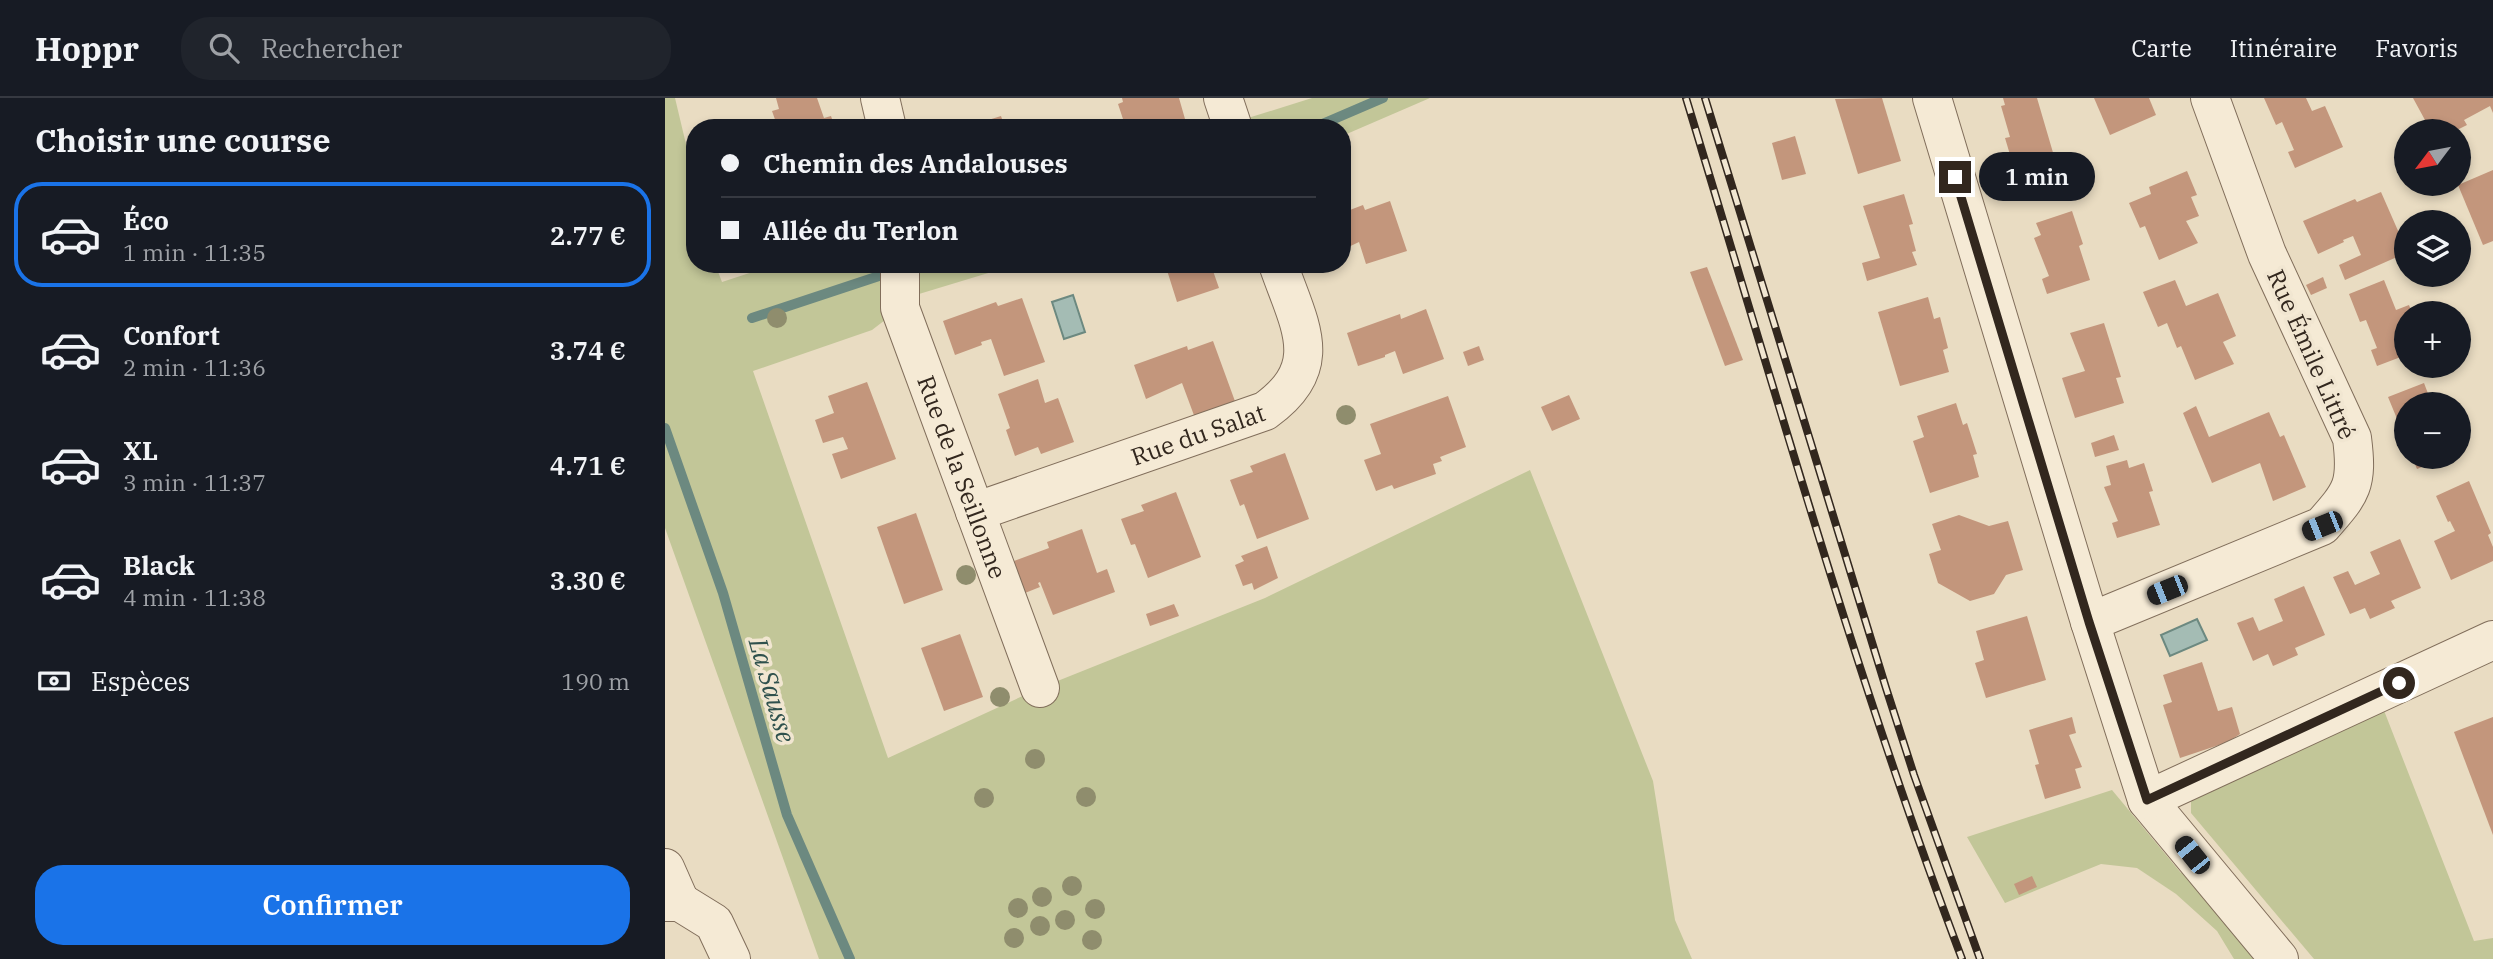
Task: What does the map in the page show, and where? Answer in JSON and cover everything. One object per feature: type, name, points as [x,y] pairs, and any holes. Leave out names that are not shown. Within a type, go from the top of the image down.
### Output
[{"type":"street","points":[[880,98],[885,119]]},
{"type":"street","points":[[1223,98],[1230,119]]},
{"type":"street","points":[[1932,98],[2089,622],[2147,800],[2279,959]]},
{"type":"street","name":"Rue Émile Littré","points":[[2089,622],[2322,526],[2346,499],[2356,469],[2353,438],[2267,254],[2210,98]]},
{"type":"street","name":"Rue de la Seillonne","points":[[900,273],[900,308],[1040,688]]},
{"type":"street","name":"Rue du Salat","points":[[975,512],[1265,411],[1284,397],[1297,380],[1304,359],[1299,324],[1281,273]]},
{"type":"street","points":[[2147,800],[2493,640]]},
{"type":"street","points":[[670,890],[714,923],[731,959]]},
{"type":"green space","points":[[665,98],[675,98],[686,144],[686,273],[718,273],[722,282],[750,273],[988,273],[919,294],[872,330],[753,371],[888,758],[1040,688],[1265,598],[1530,470],[1653,781],[1675,920],[1692,959],[819,959],[665,528]]},
{"type":"green space","points":[[1312,98],[1430,98],[1351,132],[1351,119],[1245,119]]},
{"type":"green space","points":[[2383,708],[2474,941],[2493,938],[2493,959],[2314,959],[2191,813],[2194,795]]},
{"type":"green space","points":[[2112,790],[2181,873],[2190,868],[2265,959],[2234,959],[2217,931],[2176,894],[2137,868],[2101,864],[2005,903],[1967,837]]},
{"type":"water","points":[[1073,295],[1085,332],[1064,339],[1052,302]]},
{"type":"water","points":[[2197,619],[2207,640],[2170,656],[2161,635]]},
{"type":"building","points":[[776,98],[817,98],[824,118],[831,116],[832,119],[775,119],[772,111],[779,109]]},
{"type":"building","points":[[1122,98],[1179,98],[1185,119],[1123,119],[1118,104],[1123,102]]},
{"type":"building","points":[[1882,98],[1901,161],[1858,174],[1835,99]]},
{"type":"building","points":[[2003,98],[2037,98],[2054,156],[2014,168],[2005,138],[2010,137],[2001,106],[2005,105]]},
{"type":"building","points":[[2094,98],[2149,98],[2156,115],[2110,135]]},
{"type":"building","points":[[2264,98],[2306,98],[2312,111],[2325,106],[2343,147],[2295,168],[2288,152],[2294,150],[2282,122],[2276,125]]},
{"type":"building","points":[[2413,98],[2493,98],[2493,113],[2490,106],[2466,119],[2424,119]]},
{"type":"building","points":[[1795,136],[1806,174],[1782,180],[1772,143]]},
{"type":"building","points":[[2493,170],[2493,241],[2483,245],[2471,210],[2468,210],[2463,196],[2471,196],[2471,179]]},
{"type":"building","points":[[2187,171],[2197,195],[2191,197],[2199,216],[2186,221],[2198,243],[2159,260],[2145,226],[2140,228],[2129,203],[2151,194],[2149,187]]},
{"type":"building","points":[[2381,192],[2394,222],[2394,258],[2345,280],[2339,265],[2361,255],[2353,236],[2318,254],[2303,221],[2355,199],[2357,202]]},
{"type":"building","points":[[1904,194],[1913,224],[1909,225],[1916,251],[1912,252],[1917,265],[1867,281],[1862,263],[1880,258],[1863,206]]},
{"type":"building","points":[[1390,201],[1407,251],[1366,264],[1359,242],[1351,246],[1351,210],[1363,205],[1365,210]]},
{"type":"building","points":[[2072,211],[2083,244],[2079,246],[2090,280],[2047,294],[2042,279],[2049,276],[2034,238],[2041,235],[2036,223]]},
{"type":"building","points":[[1707,267],[1743,360],[1725,366],[1690,272]]},
{"type":"building","points":[[1168,273],[1214,273],[1219,288],[1177,302]]},
{"type":"building","points":[[2323,277],[2327,288],[2311,295],[2306,285]]},
{"type":"building","points":[[2175,280],[2186,306],[2218,293],[2236,336],[2223,342],[2234,364],[2195,380],[2181,346],[2177,348],[2167,323],[2158,327],[2143,292]]},
{"type":"building","points":[[2384,280],[2394,305],[2394,360],[2377,366],[2371,350],[2377,348],[2366,320],[2360,322],[2349,294]]},
{"type":"building","points":[[1928,297],[1934,319],[1940,317],[1948,348],[1943,350],[1949,372],[1900,386],[1878,312]]},
{"type":"building","points":[[1022,298],[1045,362],[1004,376],[991,339],[955,355],[943,321],[996,302],[998,306]]},
{"type":"building","points":[[1426,309],[1444,359],[1403,374],[1395,351],[1358,366],[1347,333],[1400,314],[1401,319]]},
{"type":"building","points":[[2104,323],[2121,377],[2116,378],[2124,403],[2075,418],[2062,378],[2085,371],[2070,333]]},
{"type":"building","points":[[1213,341],[1236,404],[1195,418],[1182,383],[1146,399],[1134,365],[1187,346],[1188,350]]},
{"type":"building","points":[[1479,346],[1484,360],[1468,366],[1463,352]]},
{"type":"building","points":[[1038,379],[1045,403],[1058,398],[1074,442],[1041,454],[1038,447],[1015,456],[1006,430],[1010,428],[998,394]]},
{"type":"building","points":[[867,382],[896,459],[841,479],[832,454],[848,449],[843,437],[823,443],[815,420],[834,413],[828,396]]},
{"type":"building","points":[[2424,383],[2427,392],[2401,392]]},
{"type":"building","points":[[1569,395],[1580,419],[1552,431],[1541,407]]},
{"type":"building","points":[[2394,395],[2394,412],[2388,397]]},
{"type":"building","points":[[1448,396],[1466,447],[1440,457],[1442,461],[1433,464],[1436,474],[1394,489],[1392,485],[1376,491],[1364,460],[1381,454],[1370,424]]},
{"type":"building","points":[[1956,403],[1963,425],[1967,423],[1977,454],[1973,455],[1979,477],[1930,493],[1913,441],[1924,437],[1917,416]]},
{"type":"building","points":[[2196,406],[2209,437],[2269,412],[2280,437],[2284,435],[2306,487],[2273,501],[2260,463],[2212,483],[2183,413]]},
{"type":"building","points":[[2114,435],[2119,450],[2095,457],[2091,443]]},
{"type":"building","points":[[1285,453],[1309,519],[1257,539],[1244,504],[1240,506],[1230,480],[1253,472],[1250,466]]},
{"type":"building","points":[[2127,460],[2129,468],[2144,463],[2153,491],[2149,492],[2160,525],[2117,538],[2112,523],[2118,521],[2104,487],[2111,485],[2106,466]]},
{"type":"building","points":[[2469,481],[2491,533],[2488,535],[2493,547],[2493,561],[2451,580],[2434,541],[2455,531],[2436,496]]},
{"type":"building","points":[[1176,492],[1201,557],[1148,578],[1135,544],[1131,545],[1121,519],[1144,511],[1141,505]]},
{"type":"building","points":[[916,513],[943,590],[904,604],[877,527]]},
{"type":"building","points":[[1959,515],[1989,526],[2008,521],[2023,570],[2006,575],[1994,594],[1970,601],[1938,583],[1929,554],[1941,550],[1932,524]]},
{"type":"building","points":[[1082,529],[1097,573],[1107,569],[1115,592],[1053,615],[1040,582],[1040,587],[1025,593],[1014,561],[1049,548],[1047,542]]},
{"type":"building","points":[[2400,539],[2421,588],[2391,601],[2395,608],[2370,619],[2365,608],[2350,614],[2333,577],[2348,571],[2355,585],[2380,574],[2370,552]]},
{"type":"building","points":[[1267,546],[1278,578],[1254,590],[1252,583],[1243,586],[1235,565],[1244,561],[1241,556]]},
{"type":"building","points":[[2304,586],[2325,635],[2295,648],[2298,655],[2273,666],[2268,654],[2253,661],[2237,623],[2253,617],[2259,631],[2283,621],[2274,599]]},
{"type":"building","points":[[1174,604],[1179,616],[1150,626],[1146,614]]},
{"type":"building","points":[[2027,616],[2046,680],[1986,698],[1975,663],[1984,660],[1976,631]]},
{"type":"building","points":[[960,634],[983,697],[944,711],[921,648]]},
{"type":"building","points":[[2202,662],[2218,711],[2232,707],[2240,734],[2228,742],[2180,758],[2163,705],[2172,702],[2163,675]]},
{"type":"building","points":[[2072,717],[2076,733],[2069,735],[2082,767],[2075,769],[2081,788],[2045,799],[2029,730]]},
{"type":"building","points":[[2493,717],[2493,835],[2454,732]]},
{"type":"building","points":[[2032,876],[2037,887],[2019,895],[2014,884]]},
{"type":"waterway","points":[[1334,119],[1383,98]]},
{"type":"waterway","points":[[752,318],[888,273]]},
{"type":"waterway","name":"La Sausse","points":[[665,428],[723,593],[787,815],[850,959]]},
{"type":"railway","points":[[1686,98],[1851,639],[1923,853],[1962,959]]},
{"type":"railway","points":[[1705,98],[1886,688],[1980,959]]},
{"type":"route","points":[[1955,177],[2089,622],[2147,800],[2399,683]]}]
